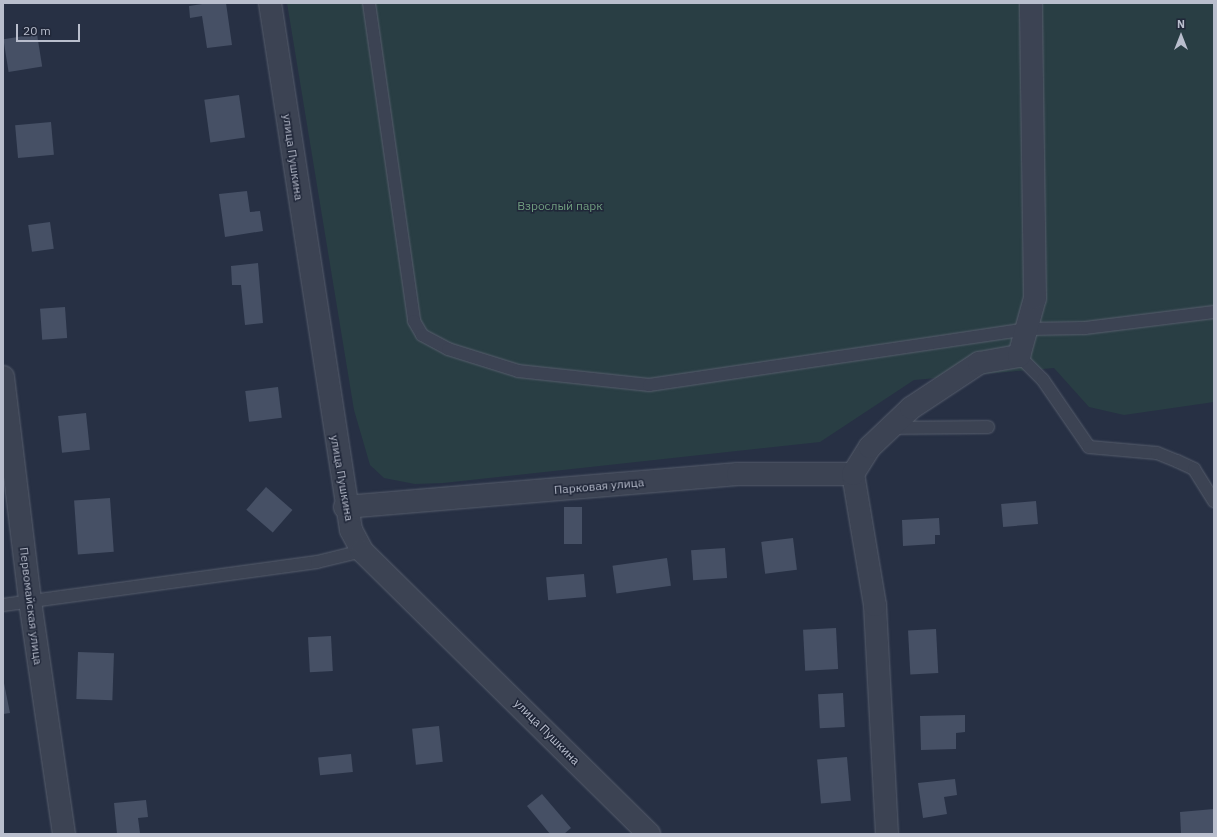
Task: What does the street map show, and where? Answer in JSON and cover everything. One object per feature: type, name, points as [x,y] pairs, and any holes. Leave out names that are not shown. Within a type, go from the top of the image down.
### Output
[{"type":"street","name":"улица Пушкина","points":[[270,3],[345,507],[362,551],[649,834]]},
{"type":"street","points":[[887,834],[875,605],[853,474],[870,447],[888,428],[979,363],[1019,356],[1028,329],[1035,298],[1031,3]]},
{"type":"street","name":"Первомайская улица","points":[[3,376],[30,601],[64,834]]},
{"type":"street","name":"Парковая улица","points":[[345,507],[738,474],[853,474]]},
{"type":"lane","points":[[369,3],[414,321],[422,335],[448,349],[518,371],[649,385],[1028,329],[1085,328],[1214,312]]},
{"type":"lane","points":[[1019,356],[1043,380],[1089,447],[1157,454],[1177,461],[1194,470],[1214,501]]},
{"type":"lane","points":[[888,428],[988,427]]},
{"type":"lane","points":[[3,605],[317,562],[362,551]]},
{"type":"green space","name":"Взрослый парк","points":[[287,3],[1214,3],[1214,402],[1124,415],[1089,407],[1054,368],[914,380],[820,442],[443,483],[415,484],[384,478],[370,465],[354,410]]},
{"type":"building","points":[[209,3],[226,3],[232,45],[207,48],[202,16],[190,18],[189,6]]},
{"type":"building","points":[[37,34],[42,67],[9,72],[3,39]]},
{"type":"building","points":[[239,95],[245,138],[210,142],[204,100]]},
{"type":"building","points":[[51,122],[54,155],[18,158],[15,125]]},
{"type":"building","points":[[247,191],[250,212],[260,211],[263,231],[225,237],[219,194]]},
{"type":"building","points":[[50,222],[54,249],[32,252],[28,225]]},
{"type":"building","points":[[258,263],[263,323],[245,325],[241,285],[232,285],[231,266]]},
{"type":"building","points":[[65,307],[67,338],[42,340],[40,309]]},
{"type":"building","points":[[278,387],[282,418],[249,422],[245,391]]},
{"type":"building","points":[[86,413],[90,450],[62,453],[58,416]]},
{"type":"building","points":[[266,487],[292,510],[273,533],[246,510]]},
{"type":"building","points":[[110,498],[114,552],[78,554],[74,501]]},
{"type":"building","points":[[1036,501],[1038,524],[1003,527],[1001,504]]},
{"type":"building","points":[[564,507],[582,507],[582,544],[564,544]]},
{"type":"building","points":[[939,518],[940,535],[935,535],[935,544],[903,546],[902,520]]},
{"type":"building","points":[[793,538],[797,570],[765,574],[761,542]]},
{"type":"building","points":[[725,548],[727,578],[693,580],[691,550]]},
{"type":"building","points":[[667,558],[671,586],[616,593],[613,566]]},
{"type":"building","points":[[584,574],[586,597],[548,600],[546,577]]},
{"type":"building","points":[[836,628],[838,669],[805,671],[803,630]]},
{"type":"building","points":[[936,629],[938,673],[910,674],[908,630]]},
{"type":"building","points":[[331,636],[333,671],[310,672],[308,637]]},
{"type":"building","points":[[78,652],[114,653],[112,700],[76,699]]},
{"type":"building","points":[[3,678],[10,713],[3,714]]},
{"type":"building","points":[[843,693],[845,727],[820,728],[818,694]]},
{"type":"building","points":[[965,715],[965,732],[956,733],[956,749],[921,750],[920,716]]},
{"type":"building","points":[[439,726],[443,762],[416,765],[412,729]]},
{"type":"building","points":[[351,754],[353,772],[320,775],[318,757]]},
{"type":"building","points":[[847,757],[851,801],[821,803],[817,760]]},
{"type":"building","points":[[955,779],[957,795],[944,797],[947,814],[923,818],[918,783]]},
{"type":"building","points":[[542,794],[571,828],[564,834],[550,834],[527,806]]},
{"type":"building","points":[[146,800],[148,817],[138,818],[140,833],[117,834],[114,803]]},
{"type":"building","points":[[1214,809],[1214,834],[1181,834],[1180,812]]}]
